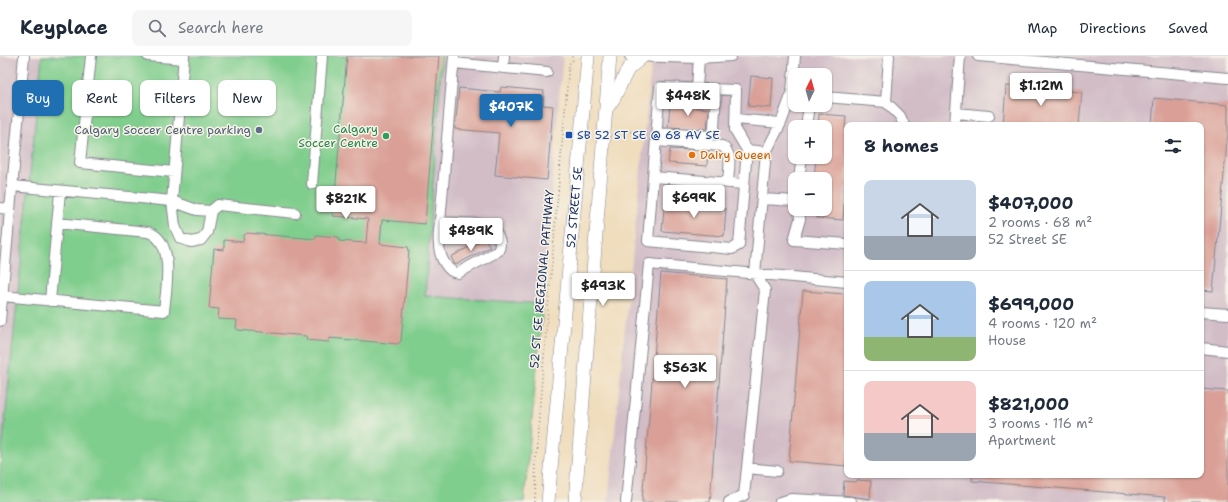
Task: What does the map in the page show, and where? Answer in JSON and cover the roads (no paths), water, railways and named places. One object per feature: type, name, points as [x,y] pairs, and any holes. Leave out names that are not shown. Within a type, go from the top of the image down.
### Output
[{"type":"main road","name":"52 STREET SE","points":[[548,502],[588,56]]},
{"type":"main road","name":"52 STREET SE","points":[[575,502],[610,56]]},
{"type":"main road","points":[[606,109],[614,98],[636,56]]},
{"type":"street","points":[[0,321],[24,56]]},
{"type":"street","points":[[91,56],[80,164],[174,172]]},
{"type":"street","points":[[148,56],[184,58],[172,201],[175,226],[180,238],[191,242],[201,240],[207,232],[211,211],[218,205],[295,213]]},
{"type":"street","points":[[312,184],[322,56]]},
{"type":"street","points":[[503,68],[504,56]]},
{"type":"street","points":[[636,56],[699,58],[731,56]]},
{"type":"street","points":[[794,68],[795,56]]},
{"type":"street","points":[[886,102],[889,56]]},
{"type":"street","points":[[955,122],[960,56]]},
{"type":"street","points":[[978,56],[1228,78]]},
{"type":"street","points":[[697,88],[699,58]]},
{"type":"street","points":[[440,222],[485,224],[491,227],[500,241],[501,246],[498,251],[458,273],[454,273],[447,266],[440,251],[440,222],[454,60],[503,68],[547,72]]},
{"type":"street","points":[[660,87],[716,89],[736,90],[735,130],[747,150],[739,245],[732,249],[648,241],[660,87]]},
{"type":"street","points":[[656,136],[710,136],[714,129],[716,89]]},
{"type":"street","points":[[832,98],[886,102],[900,116],[903,122]]},
{"type":"street","points":[[729,502],[744,495],[747,468],[765,290],[755,274],[766,152],[788,106]]},
{"type":"street","points":[[956,114],[989,116]]},
{"type":"street","points":[[735,119],[781,123]]},
{"type":"street","points":[[656,136],[722,146],[728,151],[729,154],[728,183]]},
{"type":"street","points":[[747,150],[766,152]]},
{"type":"street","points":[[653,177],[744,184]]},
{"type":"street","points":[[12,186],[60,192],[172,201],[197,210],[211,211]]},
{"type":"street","points":[[50,301],[60,192]]},
{"type":"street","points":[[762,199],[788,201]]},
{"type":"street","points":[[0,208],[10,208]]},
{"type":"street","points":[[800,216],[794,240],[844,244]]},
{"type":"street","points":[[2,296],[164,311],[167,259],[161,240],[155,234],[148,232],[57,223]]},
{"type":"street","points":[[626,502],[649,264],[844,282]]},
{"type":"street","points":[[1204,312],[1228,314]]},
{"type":"street","points":[[1204,348],[1228,350]]},
{"type":"street","points":[[747,468],[778,470]]},
{"type":"street","points":[[780,502],[790,499],[851,502]]},
{"type":"place","name":"Calgary Soccer Centre parking","points":[[259,130]]},
{"type":"place","name":"SB 52 ST SE @ 68 AV SE","points":[[569,135]]},
{"type":"place","name":"Calgary Soccer Centre","points":[[386,136]]},
{"type":"place","name":"Dairy Queen","points":[[692,155]]}]
